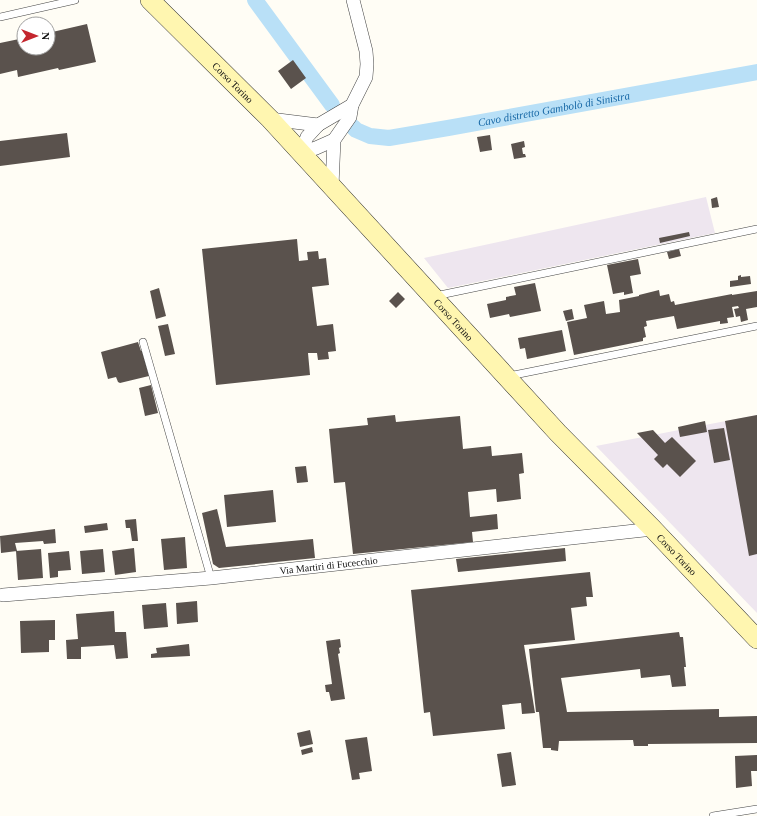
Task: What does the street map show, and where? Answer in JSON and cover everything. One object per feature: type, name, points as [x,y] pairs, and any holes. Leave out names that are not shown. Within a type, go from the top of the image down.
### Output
[{"type":"main road","name":"Corso Torino","points":[[150,0],[270,119],[558,433],[653,529],[757,639]]},
{"type":"street","points":[[301,153],[334,140],[350,117],[352,105],[366,77],[366,51],[353,0]]},
{"type":"street","points":[[301,153],[307,137],[318,125],[352,105]]},
{"type":"street","points":[[270,119],[318,125]]},
{"type":"street","points":[[332,186],[334,140]]},
{"type":"street","name":"Via Martiri di Fucecchio","points":[[3,595],[211,578],[653,529]]},
{"type":"lane","points":[[0,17],[75,0]]},
{"type":"lane","points":[[433,296],[757,229]]},
{"type":"lane","points":[[507,376],[757,326]]},
{"type":"lane","points":[[143,342],[211,578]]},
{"type":"lane","points":[[713,816],[757,809]]},
{"type":"shaded area","points":[[706,197],[715,233],[448,288],[424,258]]},
{"type":"shaded area","points":[[757,415],[757,613],[596,446]]},
{"type":"building","points":[[87,24],[96,62],[59,70],[58,68],[18,77],[17,70],[0,74],[0,43],[16,40],[16,56],[56,56],[56,31]]},
{"type":"building","points":[[293,60],[306,78],[291,89],[278,71]]},
{"type":"building","points":[[67,133],[70,157],[0,166],[0,141]]},
{"type":"building","points":[[490,135],[492,150],[480,152],[477,137]]},
{"type":"building","points":[[524,141],[525,147],[522,148],[523,154],[525,154],[526,157],[514,159],[511,144]]},
{"type":"building","points":[[717,197],[719,207],[712,208],[711,199]]},
{"type":"building","points":[[689,232],[690,236],[660,243],[659,238]]},
{"type":"building","points":[[297,239],[299,261],[308,260],[307,252],[318,251],[319,259],[326,258],[329,285],[312,287],[317,326],[333,324],[336,351],[328,352],[329,359],[318,360],[317,353],[308,353],[310,375],[216,385],[202,249]]},
{"type":"building","points":[[679,249],[681,256],[669,259],[667,252]]},
{"type":"building","points":[[638,259],[641,274],[630,276],[633,293],[624,295],[624,292],[613,294],[607,265]]},
{"type":"building","points":[[741,275],[741,277],[750,276],[751,284],[730,287],[730,281],[738,280],[738,276]]},
{"type":"building","points":[[535,283],[541,311],[510,317],[509,314],[490,318],[487,304],[506,300],[506,297],[516,295],[514,287]]},
{"type":"building","points":[[159,288],[166,316],[156,319],[150,291]]},
{"type":"building","points":[[659,290],[660,296],[669,294],[671,302],[674,301],[675,305],[732,294],[757,291],[757,307],[746,309],[748,320],[741,322],[740,316],[736,317],[734,309],[739,308],[738,306],[732,307],[734,317],[727,318],[728,323],[720,324],[720,321],[677,329],[674,316],[646,321],[647,326],[644,327],[646,337],[643,338],[643,341],[574,355],[567,322],[587,318],[584,305],[604,301],[606,314],[620,312],[619,300]]},
{"type":"building","points":[[398,292],[405,299],[396,308],[389,301]]},
{"type":"building","points":[[572,309],[574,319],[566,321],[563,311]]},
{"type":"building","points":[[168,324],[175,354],[165,356],[158,326]]},
{"type":"building","points":[[562,330],[566,351],[527,359],[525,348],[520,349],[518,338]]},
{"type":"building","points":[[138,342],[149,376],[120,383],[116,377],[108,379],[101,352]]},
{"type":"building","points":[[151,385],[158,413],[145,416],[139,388]]},
{"type":"building","points":[[395,415],[396,422],[460,416],[463,449],[491,446],[492,456],[522,453],[524,473],[519,474],[521,499],[497,502],[496,489],[468,492],[470,517],[497,514],[498,529],[472,532],[473,542],[353,554],[345,482],[334,483],[329,429],[368,425],[367,418]]},
{"type":"building","points":[[757,415],[757,554],[749,556],[725,421]]},
{"type":"building","points":[[705,421],[707,432],[680,437],[678,427]]},
{"type":"building","points":[[724,428],[730,460],[714,463],[708,430]]},
{"type":"building","points":[[653,430],[665,443],[672,437],[696,461],[680,477],[667,464],[663,468],[654,459],[658,455],[637,433]]},
{"type":"building","points":[[306,466],[308,482],[297,483],[295,467]]},
{"type":"building","points":[[273,490],[276,522],[227,527],[224,495]]},
{"type":"building","points":[[217,509],[226,547],[313,539],[315,558],[219,568],[213,564],[202,513]]},
{"type":"building","points":[[136,519],[138,541],[132,541],[130,528],[126,528],[125,520]]},
{"type":"building","points":[[107,523],[108,530],[85,533],[84,526]]},
{"type":"building","points":[[55,529],[56,543],[44,544],[43,541],[15,543],[17,551],[1,553],[0,536]]},
{"type":"building","points":[[185,537],[187,568],[164,570],[161,539]]},
{"type":"building","points":[[134,548],[136,572],[115,575],[112,551]]},
{"type":"building","points":[[565,548],[566,561],[458,572],[456,559]]},
{"type":"building","points":[[41,549],[43,578],[18,580],[16,551]]},
{"type":"building","points":[[103,549],[105,572],[82,574],[80,551]]},
{"type":"building","points":[[69,551],[71,570],[58,571],[58,577],[50,578],[48,553]]},
{"type":"building","points":[[590,572],[593,597],[586,597],[587,606],[571,608],[575,640],[524,645],[535,713],[522,714],[521,703],[502,705],[505,729],[433,736],[430,712],[424,713],[411,590]]},
{"type":"building","points":[[197,601],[198,622],[177,624],[176,603]]},
{"type":"building","points":[[166,603],[168,627],[144,629],[142,605]]},
{"type":"building","points":[[114,611],[115,632],[126,632],[128,658],[116,659],[114,645],[81,647],[81,659],[67,659],[66,640],[78,639],[76,614]]},
{"type":"building","points":[[55,620],[55,640],[49,640],[49,652],[21,653],[20,621]]},
{"type":"building","points":[[679,632],[680,637],[683,637],[686,686],[672,687],[670,675],[641,678],[640,669],[561,678],[567,712],[719,709],[719,717],[757,716],[757,743],[648,744],[648,746],[634,746],[633,740],[559,741],[558,751],[551,750],[551,748],[543,748],[539,712],[536,712],[529,649]]},
{"type":"building","points":[[340,639],[341,647],[339,648],[340,653],[338,654],[345,699],[331,701],[329,692],[326,692],[325,685],[332,684],[326,641]]},
{"type":"building","points":[[189,644],[190,656],[151,658],[151,654],[157,653],[156,648]]},
{"type":"building","points":[[310,730],[313,744],[300,747],[297,733]]},
{"type":"building","points":[[367,737],[372,771],[359,773],[360,779],[352,780],[345,740]]},
{"type":"building","points":[[312,747],[313,752],[302,755],[301,750]]},
{"type":"building","points":[[511,752],[516,785],[502,787],[497,754]]},
{"type":"building","points":[[757,755],[757,771],[751,771],[752,786],[736,788],[735,756]]},
{"type":"waterway","name":"Cavo distretto Gambolò di Sinistra","points":[[255,0],[332,105]]},
{"type":"waterway","name":"Cavo distretto Gambolò di Sinistra","points":[[353,127],[356,130],[370,136],[389,138],[757,72]]}]
